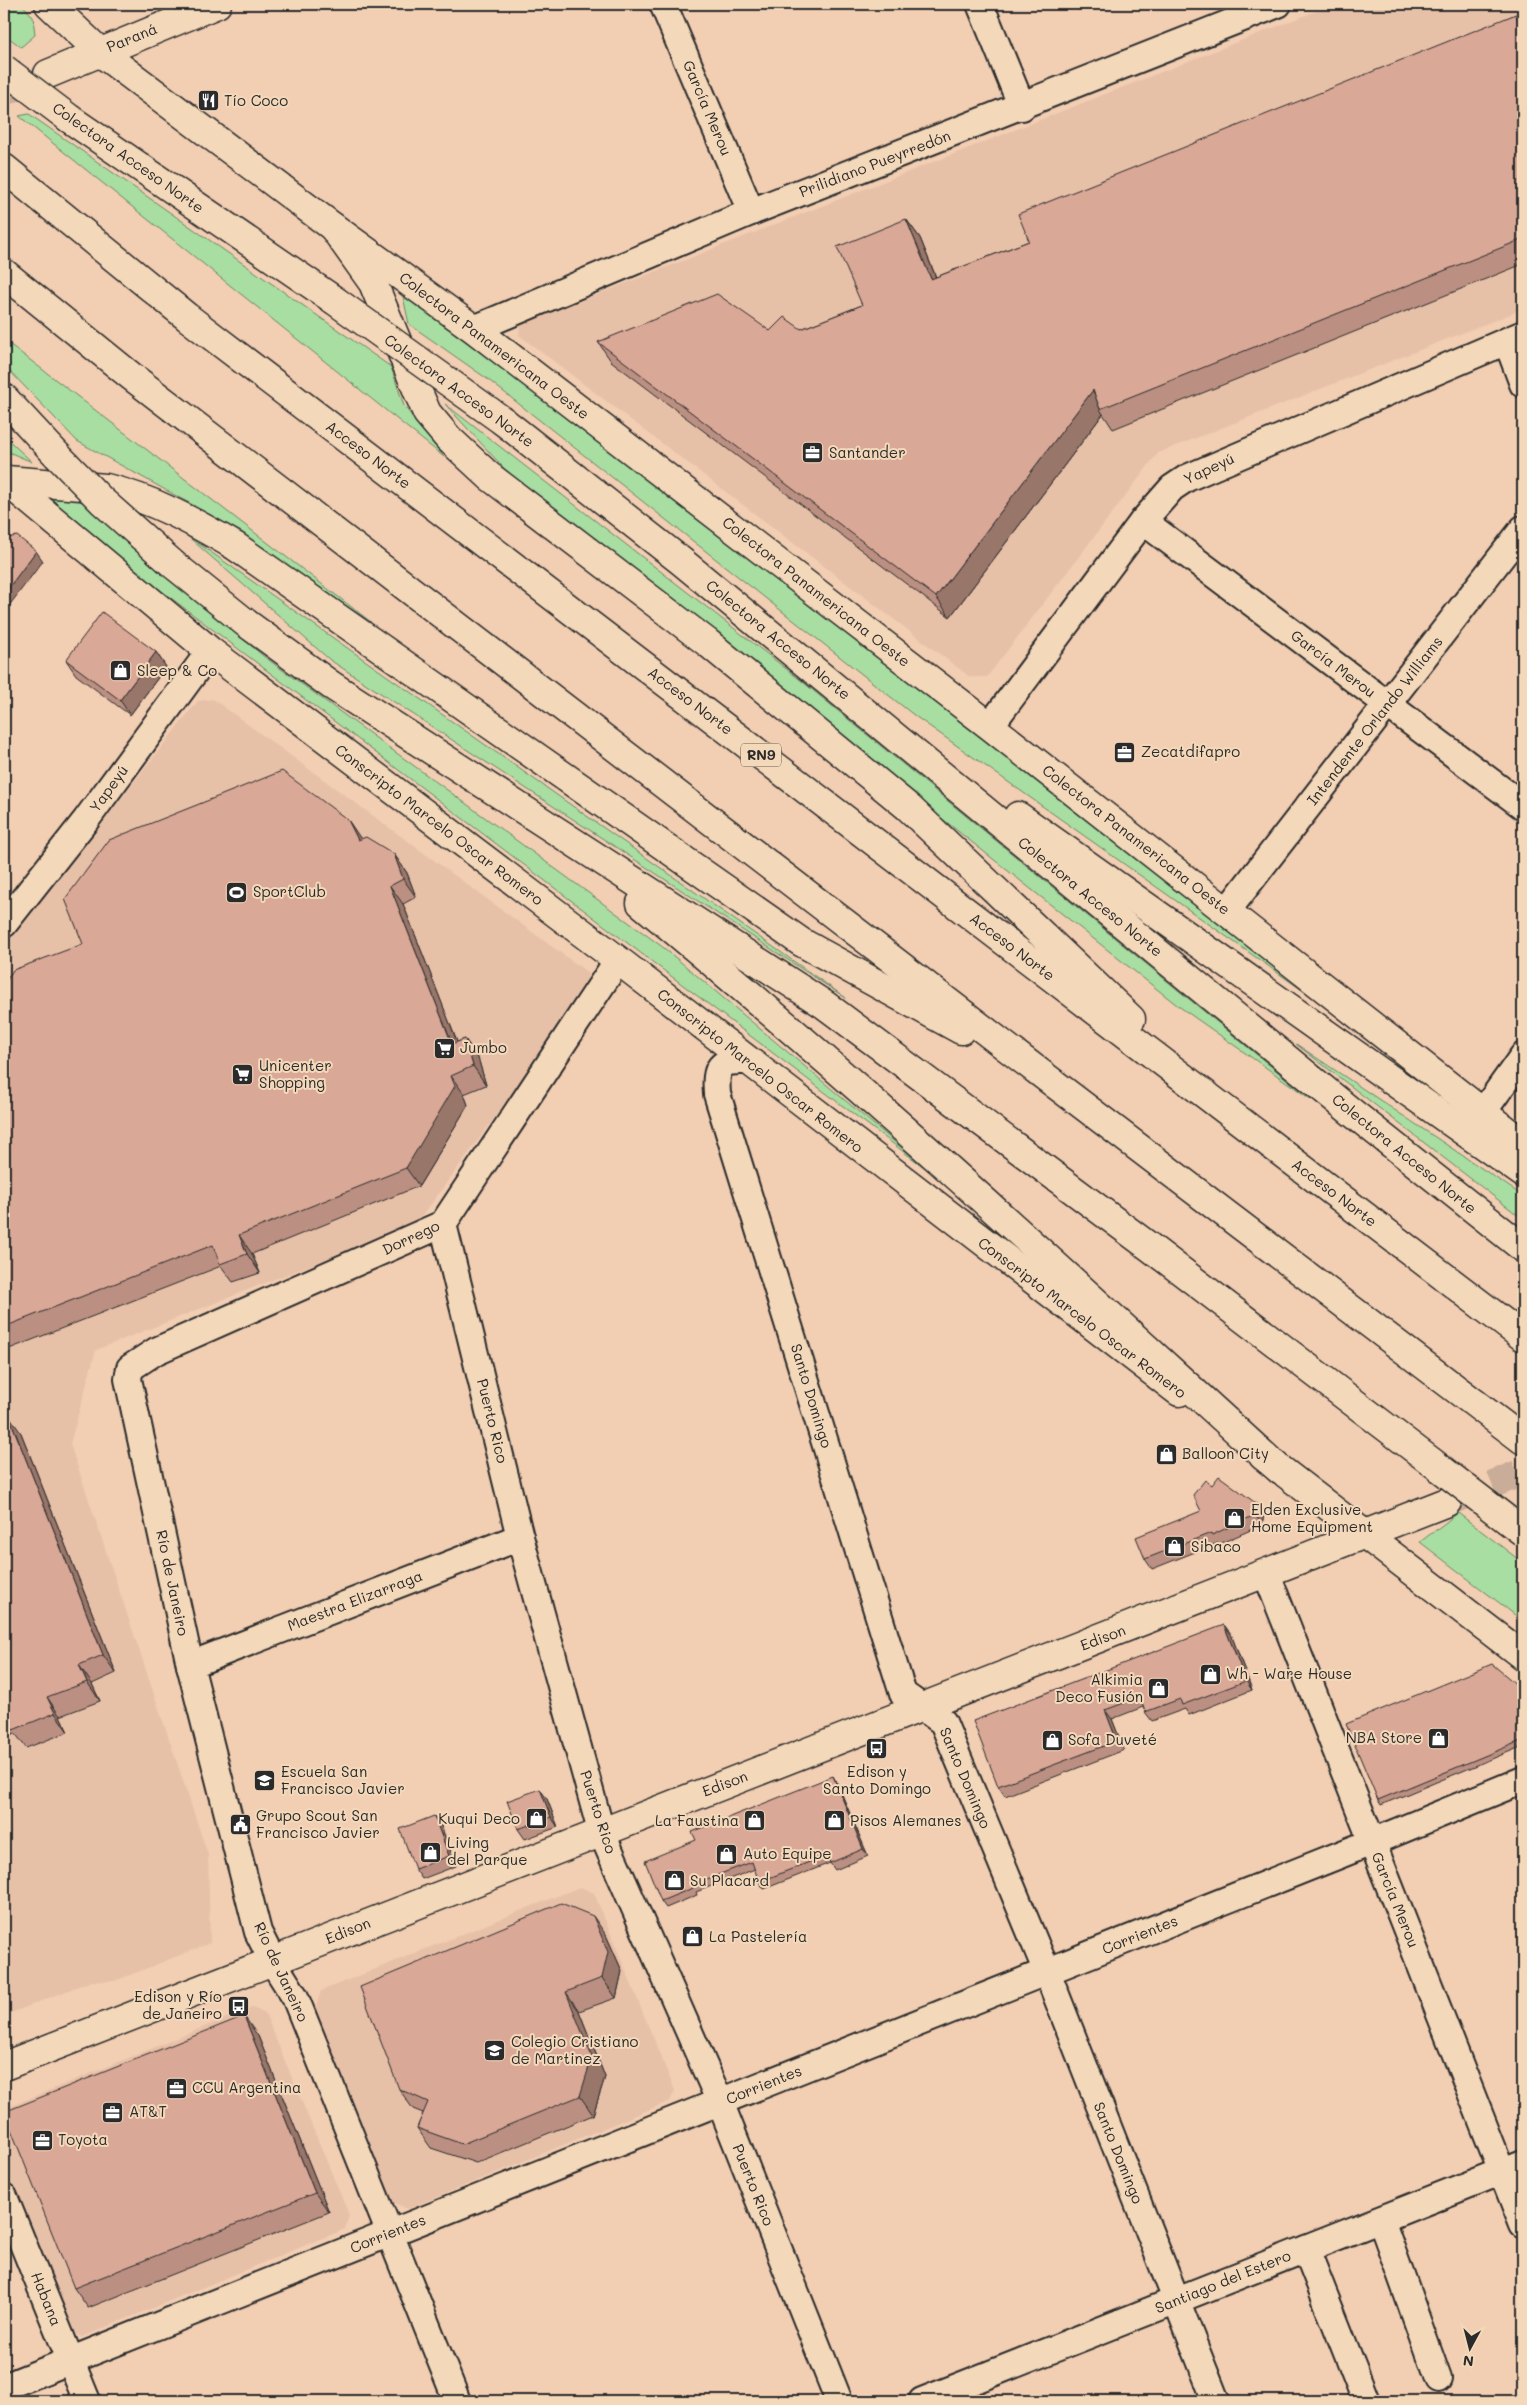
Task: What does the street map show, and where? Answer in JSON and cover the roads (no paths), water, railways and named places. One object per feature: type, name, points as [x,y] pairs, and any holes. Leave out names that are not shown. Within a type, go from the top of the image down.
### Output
[{"type":"main road","name":"Colectora Panamericana Oeste","points":[[49,4],[100,52],[333,227],[474,329],[990,726],[1523,1144]]},
{"type":"main road","name":"Paraná","points":[[48,74],[217,4]]},
{"type":"main road","name":"Colectora Acceso Norte","points":[[4,69],[70,119],[334,300],[503,421],[681,561],[1357,1117],[1523,1248]]},
{"type":"main road","name":"Acceso Norte","points":[[4,168],[187,317],[1523,1337]]},
{"type":"main road","points":[[333,227],[373,283],[418,392],[428,412],[448,438],[490,476],[708,643],[908,807],[1236,1118]]},
{"type":"main road","points":[[4,273],[130,376],[1519,1437]]},
{"type":"main road","points":[[4,398],[102,501],[174,565],[246,623],[331,685],[825,1005],[1151,1248],[1523,1532]]},
{"type":"main road","points":[[4,481],[106,488],[178,513],[235,546],[801,942],[1039,1072]]},
{"type":"main road","name":"Conscripto Marcelo Oscar Romero","points":[[4,481],[210,651],[618,960],[746,1061],[1523,1656]]},
{"type":"main road","points":[[830,683],[1523,1173]]},
{"type":"main road","points":[[533,815],[746,992],[996,1211],[1281,1471]]},
{"type":"main road","name":"Edison","points":[[4,2066],[273,1962],[601,1831],[1267,1575],[1448,1502]]},
{"type":"street","name":"García Merou","points":[[663,4],[751,212]]},
{"type":"street","points":[[980,4],[1022,107]]},
{"type":"street","name":"Prilidiano Pueyrredón","points":[[474,329],[751,212],[1022,107],[1278,4]]},
{"type":"street","points":[[1515,337],[1523,384]]},
{"type":"street","name":"Yapeyú","points":[[990,726],[1143,521],[1172,488],[1187,478],[1515,337]]},
{"type":"street","name":"García Merou","points":[[1143,521],[1523,806]]},
{"type":"street","name":"Intendente Orlando Williams","points":[[1227,911],[1523,529]]},
{"type":"street","name":"Yapeyú","points":[[4,924],[86,820],[210,651]]},
{"type":"street","name":"Dorrego","points":[[128,1379],[130,1368],[156,1351],[443,1224],[618,960]]},
{"type":"street","points":[[1483,1112],[1523,1056]]},
{"type":"street","name":"Santo Domingo","points":[[746,1061],[729,1060],[722,1065],[717,1078],[717,1094],[903,1694],[943,1722],[1046,1972],[1216,2401]]},
{"type":"street","name":"Puerto Rico","points":[[443,1224],[520,1537],[601,1831],[720,2102],[839,2401]]},
{"type":"street","name":"Río de Janeiro","points":[[128,1379],[190,1665],[258,1932],[294,1997],[458,2401]]},
{"type":"street","name":"Maestra Elizarraga","points":[[190,1665],[520,1537]]},
{"type":"street","name":"García Merou","points":[[1267,1575],[1372,1842],[1513,2167],[1523,2225]]},
{"type":"street","name":"Corrientes","points":[[4,2387],[1372,1842],[1523,1780]]},
{"type":"street","name":"Santiago del Estero","points":[[922,2401],[1513,2167]]},
{"type":"street","name":"Habana","points":[[4,2197],[87,2401]]},
{"type":"street","points":[[1381,2220],[1438,2379]]},
{"type":"street","points":[[1306,2249],[1366,2401]]},
{"type":"tunnel","points":[[4,92],[44,75]]},
{"type":"tunnel","points":[[1453,1500],[1523,1472]]},
{"type":"place","name":"Tío Coco","points":[[208,101]]},
{"type":"place","name":"Santander","points":[[813,453]]},
{"type":"place","name":"Sleep & Co","points":[[121,671]]},
{"type":"place","name":"Zecatdifapro","points":[[1125,752]]},
{"type":"place","name":"SportClub","points":[[237,892]]},
{"type":"place","name":"Jumbo","points":[[444,1048]]},
{"type":"place","name":"Unicenter Shopping","points":[[243,1075]]},
{"type":"place","name":"Balloon City","points":[[1166,1454]]},
{"type":"place","name":"Elden Exclusive Home Equipment","points":[[1235,1519]]},
{"type":"place","name":"Sibaco","points":[[1175,1547]]},
{"type":"place","name":"Wh - Ware House","points":[[1210,1674]]},
{"type":"place","name":"Alkimia Deco Fusión","points":[[1159,1689]]},
{"type":"place","name":"NBA Store","points":[[1438,1738]]},
{"type":"place","name":"Sofa Duveté","points":[[1052,1740]]},
{"type":"place","name":"Edison y Santo Domingo","points":[[877,1749]]},
{"type":"place","name":"Escuela San Francisco Javier","points":[[265,1781]]},
{"type":"place","name":"Kuqui Deco","points":[[536,1819]]},
{"type":"place","name":"La Faustina","points":[[755,1821]]},
{"type":"place","name":"Pisos Alemanes","points":[[834,1821]]},
{"type":"place","name":"Grupo Scout San Francisco Javier","points":[[240,1825]]},
{"type":"place","name":"Living del Parque","points":[[431,1852]]},
{"type":"place","name":"Auto Equipe","points":[[727,1854]]},
{"type":"place","name":"Su Placard","points":[[674,1881]]},
{"type":"place","name":"La Pastelería","points":[[693,1937]]},
{"type":"place","name":"Edison y Río de Janeiro","points":[[238,2006]]},
{"type":"place","name":"Colegio Cristiano de Martinez","points":[[495,2051]]},
{"type":"place","name":"CCU Argentina","points":[[176,2088]]},
{"type":"place","name":"AT&T","points":[[113,2112]]},
{"type":"place","name":"Toyota","points":[[42,2140]]}]
